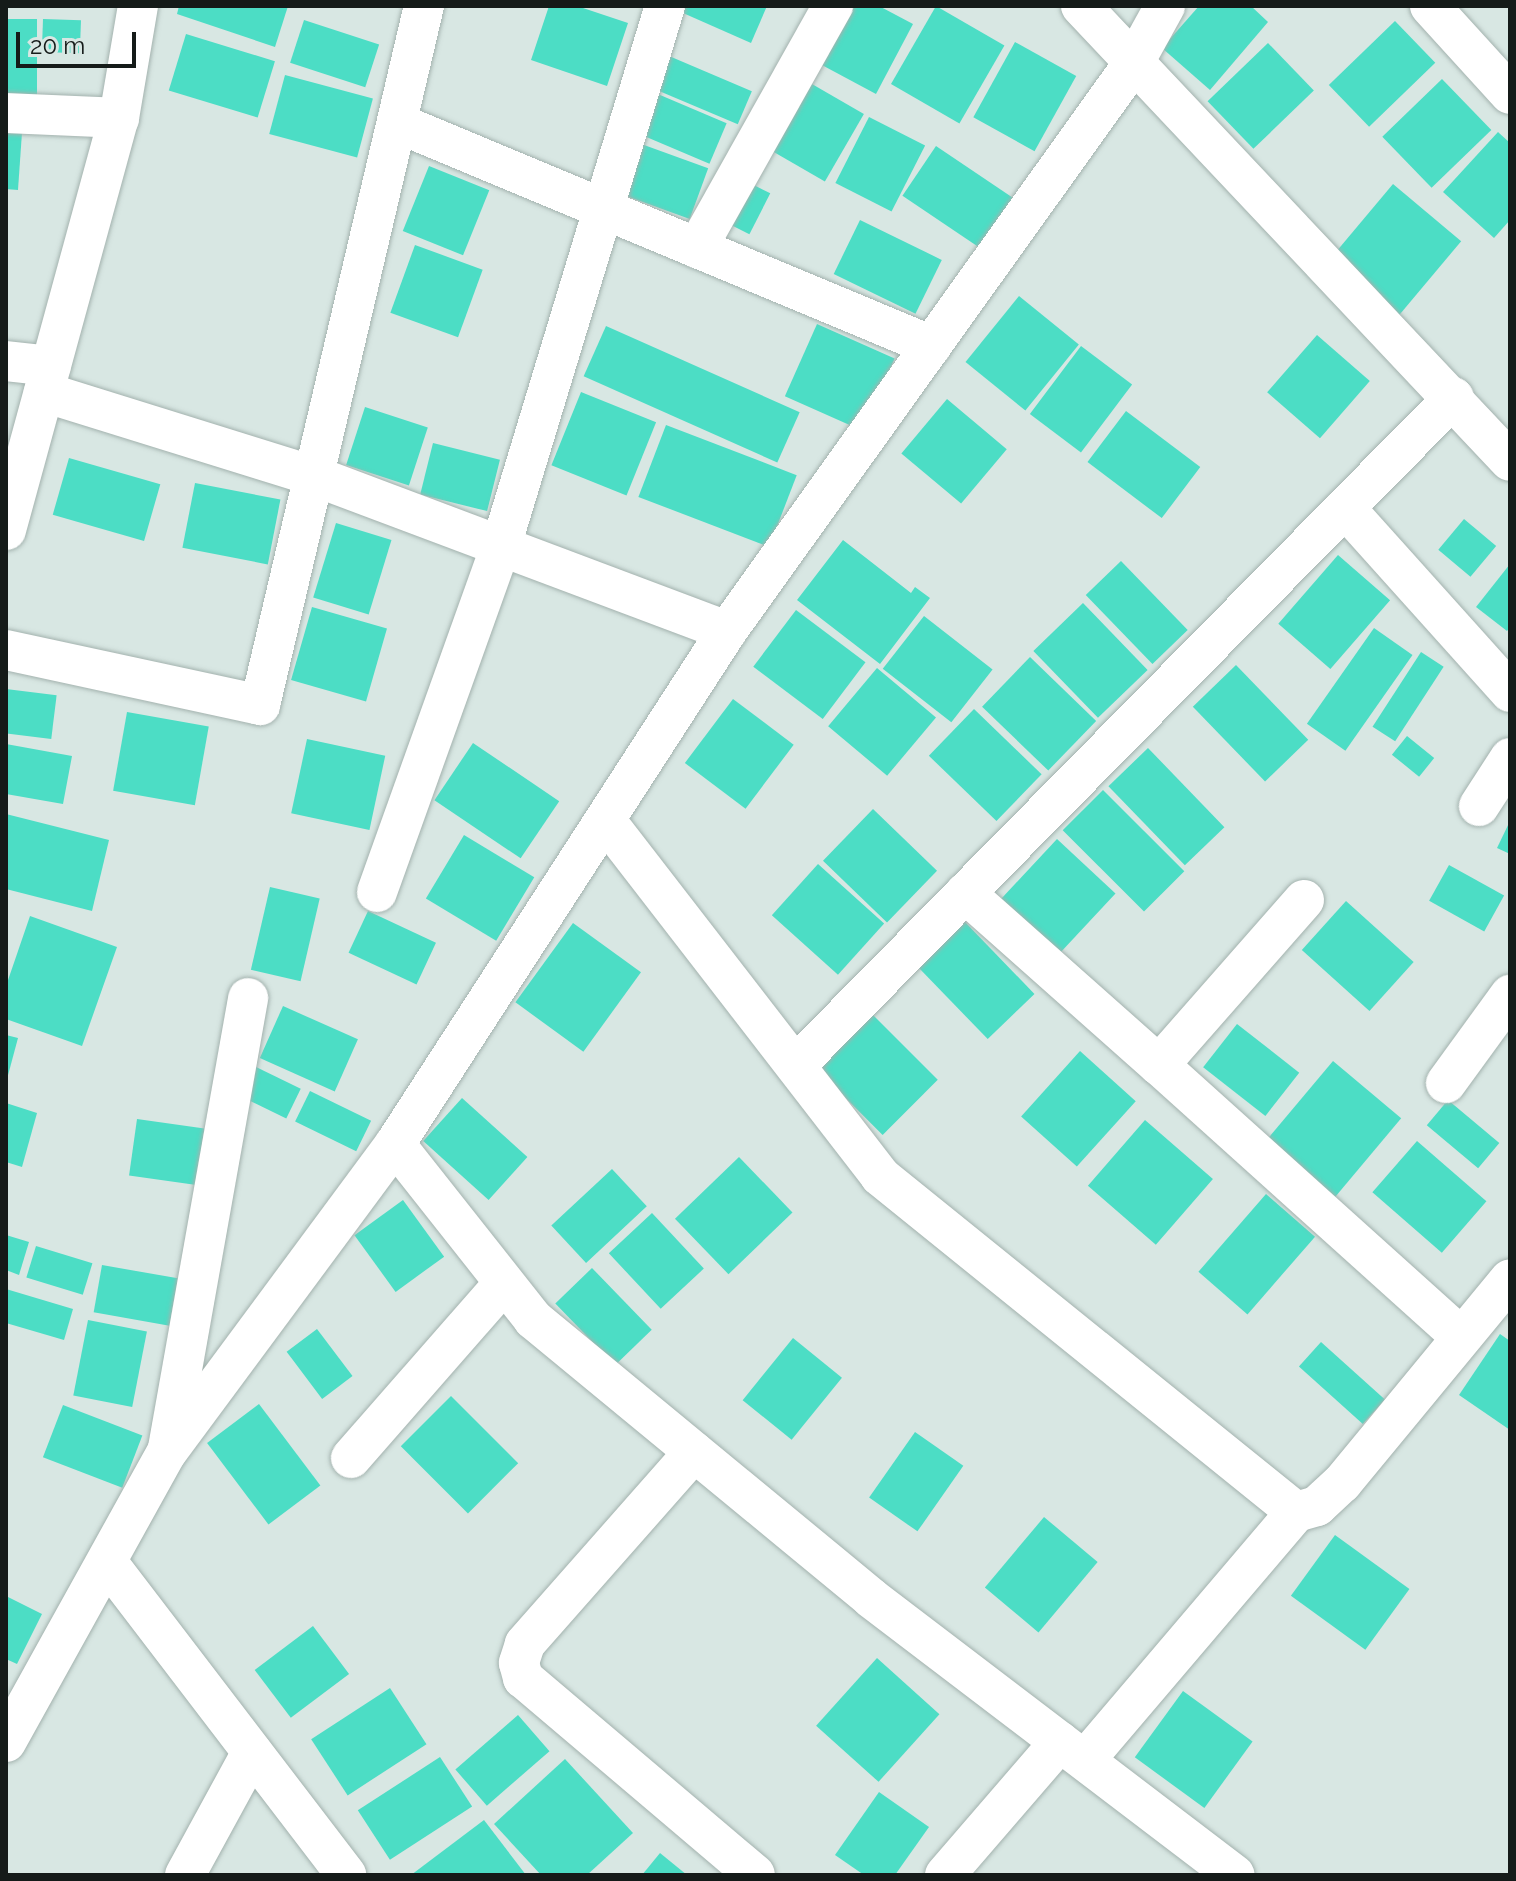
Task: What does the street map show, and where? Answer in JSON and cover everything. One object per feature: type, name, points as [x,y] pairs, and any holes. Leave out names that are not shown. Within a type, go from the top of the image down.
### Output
[{"type":"street","points":[[6,530],[119,118],[138,6]]},
{"type":"street","points":[[6,650],[260,705],[400,124],[424,6]]},
{"type":"street","points":[[377,892],[501,546],[600,207],[665,6]]},
{"type":"street","points":[[697,248],[833,6]]},
{"type":"street","points":[[1081,6],[1133,64],[1454,397],[1510,461]]},
{"type":"street","points":[[6,1742],[167,1452],[395,1144],[727,631],[1133,64],[1165,6]]},
{"type":"street","points":[[1430,6],[1510,94]]},
{"type":"street","points":[[6,113],[119,118]]},
{"type":"street","points":[[400,124],[932,346]]},
{"type":"street","points":[[6,361],[47,379],[727,631]]},
{"type":"street","points":[[799,1062],[1454,397]]},
{"type":"street","points":[[1345,508],[1510,692]]},
{"type":"street","points":[[1479,806],[1510,758]]},
{"type":"street","points":[[606,821],[799,1062],[880,1176],[1296,1512]]},
{"type":"street","points":[[965,893],[1459,1335]]},
{"type":"street","points":[[1159,1065],[1304,900]]},
{"type":"street","points":[[1446,1083],[1510,995]]},
{"type":"street","points":[[167,1452],[248,998]]},
{"type":"street","points":[[395,1144],[533,1319],[694,1452],[1234,1875]]},
{"type":"street","points":[[945,1875],[1072,1751],[1296,1512],[1317,1506],[1342,1483],[1459,1335],[1510,1279]]},
{"type":"street","points":[[351,1458],[504,1283]]},
{"type":"street","points":[[694,1452],[525,1644],[519,1663],[523,1678],[755,1875]]},
{"type":"street","points":[[107,1562],[346,1875]]},
{"type":"street","points":[[185,1875],[252,1752]]},
{"type":"building","points":[[179,6],[288,6],[275,47],[177,14]]},
{"type":"building","points":[[549,6],[577,6],[628,23],[607,86],[531,60]]},
{"type":"building","points":[[686,6],[767,6],[751,43],[683,13]]},
{"type":"building","points":[[851,6],[879,6],[913,24],[876,94],[820,64]]},
{"type":"building","points":[[936,6],[1004,45],[959,123],[891,84]]},
{"type":"building","points":[[1199,6],[1251,6],[1268,22],[1210,90],[1162,48]]},
{"type":"building","points":[[6,19],[37,19],[37,99],[6,99]]},
{"type":"building","points":[[43,19],[81,20],[80,53],[42,52]]},
{"type":"building","points":[[304,20],[379,44],[365,87],[290,63]]},
{"type":"building","points":[[1395,21],[1435,63],[1369,127],[1329,85]]},
{"type":"building","points":[[186,34],[275,61],[258,118],[169,90]]},
{"type":"building","points":[[1015,42],[1076,76],[1035,151],[973,117]]},
{"type":"building","points":[[1268,43],[1314,90],[1253,149],[1208,101]]},
{"type":"building","points":[[669,56],[752,91],[738,124],[655,89]]},
{"type":"building","points":[[285,75],[373,99],[357,157],[269,134]]},
{"type":"building","points":[[1442,79],[1491,130],[1432,188],[1382,137]]},
{"type":"building","points":[[805,80],[864,114],[825,182],[766,148]]},
{"type":"building","points":[[653,92],[727,123],[709,164],[636,133]]},
{"type":"building","points":[[869,117],[925,146],[892,212],[835,183]]},
{"type":"building","points":[[6,132],[22,133],[18,190],[6,189]]},
{"type":"building","points":[[1498,132],[1510,143],[1510,220],[1494,238],[1443,192]]},
{"type":"building","points":[[633,141],[708,168],[690,219],[615,192]]},
{"type":"building","points":[[936,146],[1014,199],[980,248],[902,196]]},
{"type":"building","points":[[429,166],[489,190],[463,255],[403,231]]},
{"type":"building","points":[[748,182],[770,193],[749,234],[727,223]]},
{"type":"building","points":[[1393,184],[1461,241],[1399,315],[1331,258]]},
{"type":"building","points":[[860,220],[942,260],[915,314],[834,274]]},
{"type":"building","points":[[415,245],[483,270],[458,337],[390,313]]},
{"type":"building","points":[[1019,296],[1079,344],[1025,411],[966,362]]},
{"type":"building","points":[[817,324],[895,359],[863,431],[785,396]]},
{"type":"building","points":[[606,326],[800,412],[777,462],[584,376]]},
{"type":"building","points":[[1317,335],[1370,381],[1320,438],[1267,392]]},
{"type":"building","points":[[1081,346],[1132,385],[1081,452],[1030,414]]},
{"type":"building","points":[[581,392],[656,422],[627,496],[551,465]]},
{"type":"building","points":[[947,399],[1007,449],[961,504],[901,453]]},
{"type":"building","points":[[365,407],[428,427],[409,485],[346,465]]},
{"type":"building","points":[[1126,411],[1200,467],[1162,518],[1087,462]]},
{"type":"building","points":[[666,425],[797,475],[769,547],[638,497]]},
{"type":"building","points":[[433,443],[500,460],[487,511],[420,494]]},
{"type":"building","points":[[69,458],[160,484],[144,541],[53,515]]},
{"type":"building","points":[[195,483],[280,500],[268,564],[182,548]]},
{"type":"building","points":[[1464,519],[1496,546],[1470,577],[1438,550]]},
{"type":"building","points":[[336,523],[391,540],[369,615],[313,598]]},
{"type":"building","points":[[843,540],[911,593],[915,587],[930,598],[880,664],[797,600]]},
{"type":"building","points":[[1338,555],[1390,600],[1330,669],[1278,624]]},
{"type":"building","points":[[1121,561],[1188,630],[1152,664],[1086,595]]},
{"type":"building","points":[[1510,564],[1510,627],[1507,631],[1476,607]]},
{"type":"building","points":[[1083,603],[1148,670],[1098,718],[1033,651]]},
{"type":"building","points":[[312,607],[387,628],[366,702],[291,680]]},
{"type":"building","points":[[796,610],[865,662],[823,719],[753,667]]},
{"type":"building","points":[[924,616],[993,670],[951,722],[883,669]]},
{"type":"building","points":[[1374,628],[1413,655],[1345,751],[1307,724]]},
{"type":"building","points":[[1421,652],[1444,667],[1395,741],[1373,727]]},
{"type":"building","points":[[1030,657],[1096,721],[1048,771],[982,707]]},
{"type":"building","points":[[1236,665],[1308,740],[1265,781],[1193,707]]},
{"type":"building","points":[[877,668],[936,717],[887,776],[828,726]]},
{"type":"building","points":[[6,689],[57,695],[51,739],[6,733]]},
{"type":"building","points":[[733,699],[794,745],[746,809],[685,763]]},
{"type":"building","points":[[974,709],[1042,774],[996,821],[929,756]]},
{"type":"building","points":[[127,712],[209,726],[195,805],[113,791]]},
{"type":"building","points":[[1407,736],[1434,758],[1419,777],[1392,755]]},
{"type":"building","points":[[307,739],[385,756],[369,830],[291,813]]},
{"type":"building","points":[[473,743],[559,801],[521,858],[434,800]]},
{"type":"building","points":[[6,744],[72,756],[63,804],[6,794]]},
{"type":"building","points":[[1148,748],[1224,827],[1185,865],[1108,786]]},
{"type":"building","points":[[1103,790],[1184,871],[1144,912],[1063,830]]},
{"type":"building","points":[[873,809],[937,871],[887,923],[823,861]]},
{"type":"building","points":[[6,814],[109,840],[92,911],[6,889]]},
{"type":"building","points":[[1510,821],[1510,854],[1497,848]]},
{"type":"building","points":[[464,835],[534,877],[496,941],[426,898]]},
{"type":"building","points":[[1057,839],[1116,894],[1053,960],[995,906]]},
{"type":"building","points":[[818,864],[884,924],[838,975],[772,915]]},
{"type":"building","points":[[1449,865],[1504,896],[1484,931],[1429,901]]},
{"type":"building","points":[[270,887],[320,898],[301,981],[251,970]]},
{"type":"building","points":[[1346,901],[1414,962],[1369,1011],[1302,950]]},
{"type":"building","points":[[368,911],[436,943],[417,984],[349,953]]},
{"type":"building","points":[[30,916],[117,947],[82,1046],[6,1019],[6,986]]},
{"type":"building","points":[[965,922],[1034,994],[988,1039],[918,967]]},
{"type":"building","points":[[573,923],[641,972],[583,1052],[515,1002]]},
{"type":"building","points":[[283,1006],[358,1039],[335,1091],[260,1058]]},
{"type":"building","points":[[872,1014],[938,1080],[883,1135],[817,1069]]},
{"type":"building","points":[[1237,1024],[1299,1073],[1265,1116],[1203,1067]]},
{"type":"building","points":[[6,1035],[18,1038],[7,1079],[6,1079]]},
{"type":"building","points":[[1080,1051],[1136,1101],[1077,1167],[1021,1116]]},
{"type":"building","points":[[1333,1061],[1401,1118],[1334,1199],[1266,1141]]},
{"type":"building","points":[[254,1066],[301,1089],[286,1118],[240,1096]]},
{"type":"building","points":[[310,1091],[371,1121],[356,1151],[295,1122]]},
{"type":"building","points":[[462,1098],[527,1157],[489,1200],[423,1141]]},
{"type":"building","points":[[1448,1100],[1499,1143],[1478,1168],[1427,1125]]},
{"type":"building","points":[[6,1103],[37,1113],[22,1167],[6,1162]]},
{"type":"building","points":[[137,1119],[204,1128],[196,1185],[129,1175]]},
{"type":"building","points":[[1145,1120],[1213,1179],[1156,1245],[1088,1186]]},
{"type":"building","points":[[1417,1141],[1486,1201],[1442,1253],[1372,1192]]},
{"type":"building","points":[[739,1157],[792,1212],[728,1274],[675,1219]]},
{"type":"building","points":[[612,1169],[647,1206],[586,1263],[551,1226]]},
{"type":"building","points":[[1266,1194],[1315,1237],[1247,1314],[1198,1272]]},
{"type":"building","points":[[403,1200],[444,1257],[396,1292],[354,1235]]},
{"type":"building","points":[[652,1213],[704,1269],[661,1309],[609,1253]]},
{"type":"building","points":[[6,1235],[29,1242],[19,1275],[6,1270]]},
{"type":"building","points":[[36,1246],[92,1263],[83,1295],[26,1278]]},
{"type":"building","points":[[102,1265],[178,1278],[169,1326],[94,1312]]},
{"type":"building","points":[[592,1268],[652,1330],[615,1365],[555,1303]]},
{"type":"building","points":[[6,1289],[73,1309],[64,1340],[6,1323]]},
{"type":"building","points":[[88,1320],[147,1331],[132,1407],[73,1396]]},
{"type":"building","points":[[317,1329],[353,1376],[322,1399],[287,1352]]},
{"type":"building","points":[[1500,1334],[1510,1341],[1510,1430],[1459,1395]]},
{"type":"building","points":[[793,1338],[842,1378],[792,1440],[743,1400]]},
{"type":"building","points":[[1321,1342],[1385,1400],[1363,1424],[1299,1367]]},
{"type":"building","points":[[451,1396],[518,1463],[468,1513],[401,1446]]},
{"type":"building","points":[[259,1404],[320,1485],[268,1525],[207,1443]]},
{"type":"building","points":[[63,1405],[142,1435],[122,1488],[43,1457]]},
{"type":"building","points":[[915,1432],[963,1466],[917,1531],[869,1498]]},
{"type":"building","points":[[1044,1517],[1098,1562],[1038,1632],[985,1587]]},
{"type":"building","points":[[1335,1535],[1409,1589],[1365,1650],[1291,1596]]},
{"type":"building","points":[[6,1596],[42,1614],[17,1664],[6,1659]]},
{"type":"building","points":[[313,1626],[349,1674],[291,1718],[255,1670]]},
{"type":"building","points":[[877,1658],[939,1714],[879,1782],[816,1726]]},
{"type":"building","points":[[390,1688],[426,1744],[348,1795],[311,1739]]},
{"type":"building","points":[[1183,1691],[1253,1742],[1204,1808],[1135,1757]]},
{"type":"building","points":[[518,1715],[549,1751],[487,1806],[455,1769]]},
{"type":"building","points":[[440,1757],[472,1806],[390,1860],[358,1810]]},
{"type":"building","points":[[565,1759],[633,1833],[587,1875],[541,1875],[494,1824]]},
{"type":"building","points":[[879,1792],[929,1827],[895,1875],[864,1875],[835,1855]]},
{"type":"building","points":[[484,1820],[526,1875],[411,1875]]},
{"type":"building","points":[[660,1853],[687,1875],[642,1875]]}]
